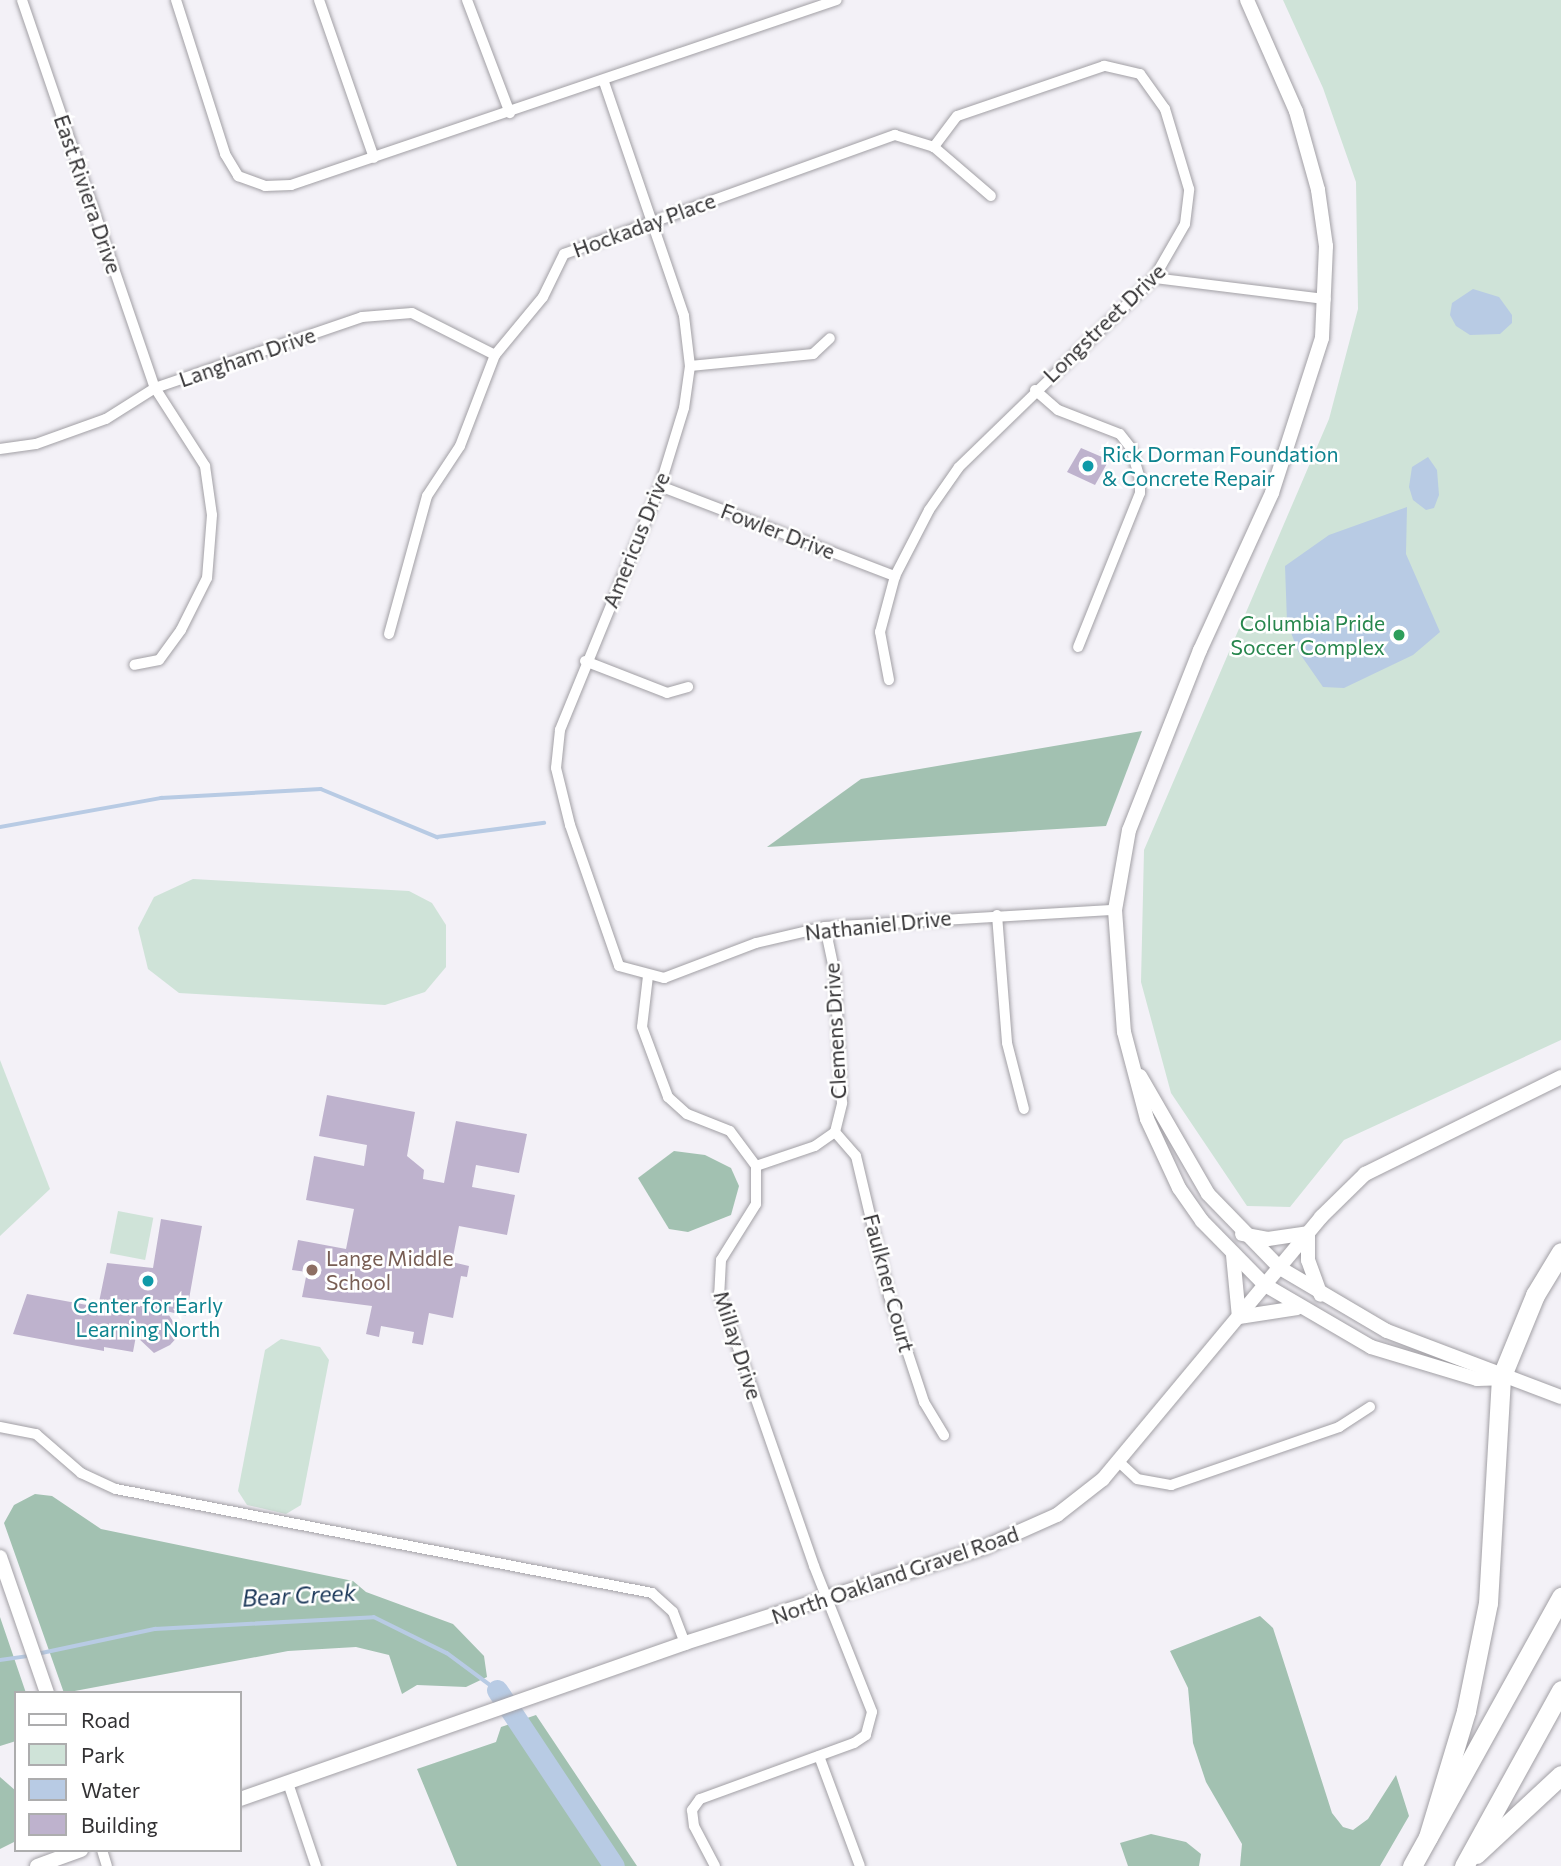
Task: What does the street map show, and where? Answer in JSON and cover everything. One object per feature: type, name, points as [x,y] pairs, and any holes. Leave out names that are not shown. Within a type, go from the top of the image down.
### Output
[{"type":"highway","points":[[1427,1838],[1466,1711],[1488,1603],[1501,1378],[1535,1295],[1561,1252]]},
{"type":"highway","points":[[1412,1866],[1561,1597]]},
{"type":"highway","points":[[1465,1865],[1561,1690]]},
{"type":"highway","points":[[1465,1865],[1561,1775]]},
{"type":"main road","points":[[1247,0],[1297,111],[1318,190],[1326,299],[1307,397],[1272,493],[1145,785],[1129,830],[1115,910],[1119,1004],[1129,1053],[1162,1156],[1202,1221],[1265,1285],[1297,1308],[1394,1355],[1477,1379],[1501,1378]]},
{"type":"main road","points":[[1129,1053],[1181,1153],[1242,1234],[1280,1268],[1322,1296],[1387,1331],[1480,1364],[1501,1378],[1561,1397]]},
{"type":"main road","name":"North Oakland Gravel Road","points":[[242,1798],[685,1643],[828,1600],[1023,1533],[1080,1500],[1118,1461],[1346,1191],[1392,1157],[1561,1077]]},
{"type":"main road","points":[[1242,1234],[1268,1239],[1308,1233],[1308,1260],[1322,1296]]},
{"type":"main road","points":[[1232,1252],[1240,1279],[1239,1317],[1297,1308]]},
{"type":"main road","points":[[0,1557],[45,1687]]},
{"type":"main road","points":[[37,1866],[76,1852]]},
{"type":"street","name":"East Riviera Drive","points":[[22,0],[155,388],[205,466],[212,515],[207,578],[181,630],[159,660],[134,665]]},
{"type":"street","points":[[176,0],[225,154],[238,176],[265,186],[291,185],[604,82],[837,0]]},
{"type":"street","points":[[319,0],[374,158]]},
{"type":"street","points":[[467,0],[510,113]]},
{"type":"street","name":"Longstreet Drive","points":[[889,680],[880,632],[895,576],[959,467],[1035,390],[1154,278],[1185,224],[1189,189],[1165,109],[1140,74],[1104,66],[957,116],[934,147]]},
{"type":"street","name":"Americus Drive","points":[[604,82],[649,221],[684,316],[690,366],[684,408],[660,486],[585,661],[560,730],[556,768],[570,825],[619,966],[648,976]]},
{"type":"street","name":"Hockaday Place","points":[[389,634],[427,496],[460,446],[495,355],[543,297],[564,254],[649,221],[895,135],[934,147],[991,196]]},
{"type":"street","points":[[1154,278],[1326,299]]},
{"type":"street","name":"Langham Drive","points":[[0,449],[36,444],[106,419],[155,388],[362,317],[411,313],[495,355]]},
{"type":"street","points":[[690,366],[813,354],[830,338]]},
{"type":"street","points":[[1035,390],[1058,410],[1119,434],[1131,448],[1140,480],[1140,493],[1078,647]]},
{"type":"street","name":"Fowler Drive","points":[[660,486],[895,576]]},
{"type":"street","points":[[585,661],[667,693],[688,687]]},
{"type":"street","name":"Nathaniel Drive","points":[[648,976],[676,976],[756,943],[825,927],[1115,910]]},
{"type":"street","points":[[997,915],[1007,1043],[1024,1110]]},
{"type":"street","name":"Clemens Drive","points":[[825,927],[835,974],[841,1077],[835,1132]]},
{"type":"street","points":[[648,976],[642,1027],[668,1097],[687,1114],[730,1131],[756,1166],[815,1146],[835,1132]]},
{"type":"street","name":"Faulkner Court","points":[[835,1132],[856,1156],[889,1296],[923,1402],[944,1435]]},
{"type":"street","name":"Millay Drive","points":[[756,1166],[756,1204],[721,1260],[719,1293],[828,1600],[872,1712],[866,1735],[818,1756]]},
{"type":"street","points":[[1118,1461],[1137,1479],[1171,1485],[1339,1427],[1370,1407]]},
{"type":"street","points":[[0,1427],[36,1434],[81,1473],[116,1489],[652,1593],[673,1612],[685,1643]]},
{"type":"street","points":[[715,1866],[694,1826],[692,1810],[700,1799],[818,1756],[860,1866]]},
{"type":"street","points":[[288,1783],[316,1866]]},
{"type":"green space","name":"Columbia Pride Soccer Complex","points":[[1283,0],[1561,0],[1561,1040],[1344,1140],[1290,1207],[1247,1206],[1171,1093],[1141,982],[1144,850],[1329,419],[1358,309],[1356,182],[1323,88]]},
{"type":"green space","points":[[1142,731],[1106,826],[767,847],[861,779]]},
{"type":"green space","points":[[193,879],[409,891],[432,903],[446,925],[446,967],[425,992],[385,1005],[179,993],[148,969],[138,928],[154,897]]},
{"type":"green space","points":[[0,1060],[50,1189],[0,1236]]},
{"type":"green space","points":[[674,1151],[705,1155],[731,1168],[739,1186],[731,1215],[688,1232],[669,1229],[638,1178]]},
{"type":"green space","points":[[118,1211],[153,1218],[145,1260],[110,1253]]},
{"type":"green space","points":[[281,1339],[320,1347],[329,1360],[301,1505],[286,1514],[247,1505],[238,1491],[265,1350]]},
{"type":"green space","points":[[35,1494],[52,1496],[101,1529],[353,1581],[366,1592],[453,1624],[484,1656],[487,1677],[466,1687],[417,1685],[402,1694],[389,1655],[356,1647],[288,1651],[63,1691],[4,1523],[14,1505]]},
{"type":"green space","points":[[1260,1616],[1273,1628],[1332,1813],[1343,1827],[1353,1830],[1368,1819],[1396,1775],[1409,1816],[1380,1866],[1240,1866],[1242,1844],[1206,1782],[1193,1743],[1188,1688],[1170,1651]]},
{"type":"green space","points":[[0,1617],[25,1691],[14,1691],[14,1742],[0,1746]]},
{"type":"green space","points":[[536,1715],[637,1866],[457,1866],[417,1769],[496,1742],[501,1727]]},
{"type":"green space","points":[[0,1777],[14,1789],[14,1842],[0,1849]]},
{"type":"green space","points":[[1151,1834],[1186,1842],[1201,1854],[1199,1866],[1128,1866],[1120,1843]]},
{"type":"water","points":[[1473,289],[1499,297],[1512,315],[1512,323],[1500,334],[1470,335],[1456,326],[1450,315],[1452,303]]},
{"type":"water","points":[[1428,457],[1437,470],[1439,495],[1434,508],[1426,510],[1413,500],[1409,487],[1412,467]]},
{"type":"water","points":[[1407,507],[1406,554],[1440,632],[1413,655],[1344,688],[1323,687],[1298,651],[1287,622],[1285,566],[1329,535]]},
{"type":"building","name":"Rick Dorman Foundation & Concrete Repair","points":[[1081,448],[1109,460],[1095,485],[1067,472]]},
{"type":"building","points":[[327,1095],[415,1112],[407,1156],[424,1170],[423,1179],[444,1183],[456,1121],[527,1134],[519,1173],[476,1165],[472,1187],[515,1195],[507,1235],[459,1226],[452,1262],[469,1266],[467,1277],[461,1276],[453,1318],[429,1313],[423,1345],[412,1343],[414,1332],[381,1326],[379,1337],[366,1334],[372,1306],[302,1297],[307,1272],[292,1270],[298,1240],[346,1249],[354,1209],[306,1200],[314,1156],[364,1166],[367,1145],[319,1136]]},
{"type":"building","name":"Center for Early Learning North","points":[[161,1219],[202,1226],[186,1316],[166,1311],[181,1333],[170,1345],[154,1353],[136,1336],[133,1352],[104,1347],[104,1351],[13,1334],[27,1294],[98,1307],[107,1263],[153,1268]]},
{"type":"waterway","points":[[0,827],[161,798],[321,789],[437,837],[544,823]]},
{"type":"waterway","name":"Bear Creek","points":[[37,1654],[155,1629],[374,1617],[447,1653],[497,1690]]},
{"type":"waterway","name":"Bear Creek","points":[[0,1660],[29,1656]]},
{"type":"waterway","name":"Bear Creek","points":[[497,1690],[614,1866]]},
{"type":"place","name":"Rick Dorman Foundation & Concrete Repair","points":[[1088,466]]},
{"type":"place","name":"Columbia Pride Soccer Complex","points":[[1399,635]]},
{"type":"place","name":"Lange Middle School","points":[[312,1270]]},
{"type":"place","name":"Center for Early Learning North","points":[[148,1281]]}]
